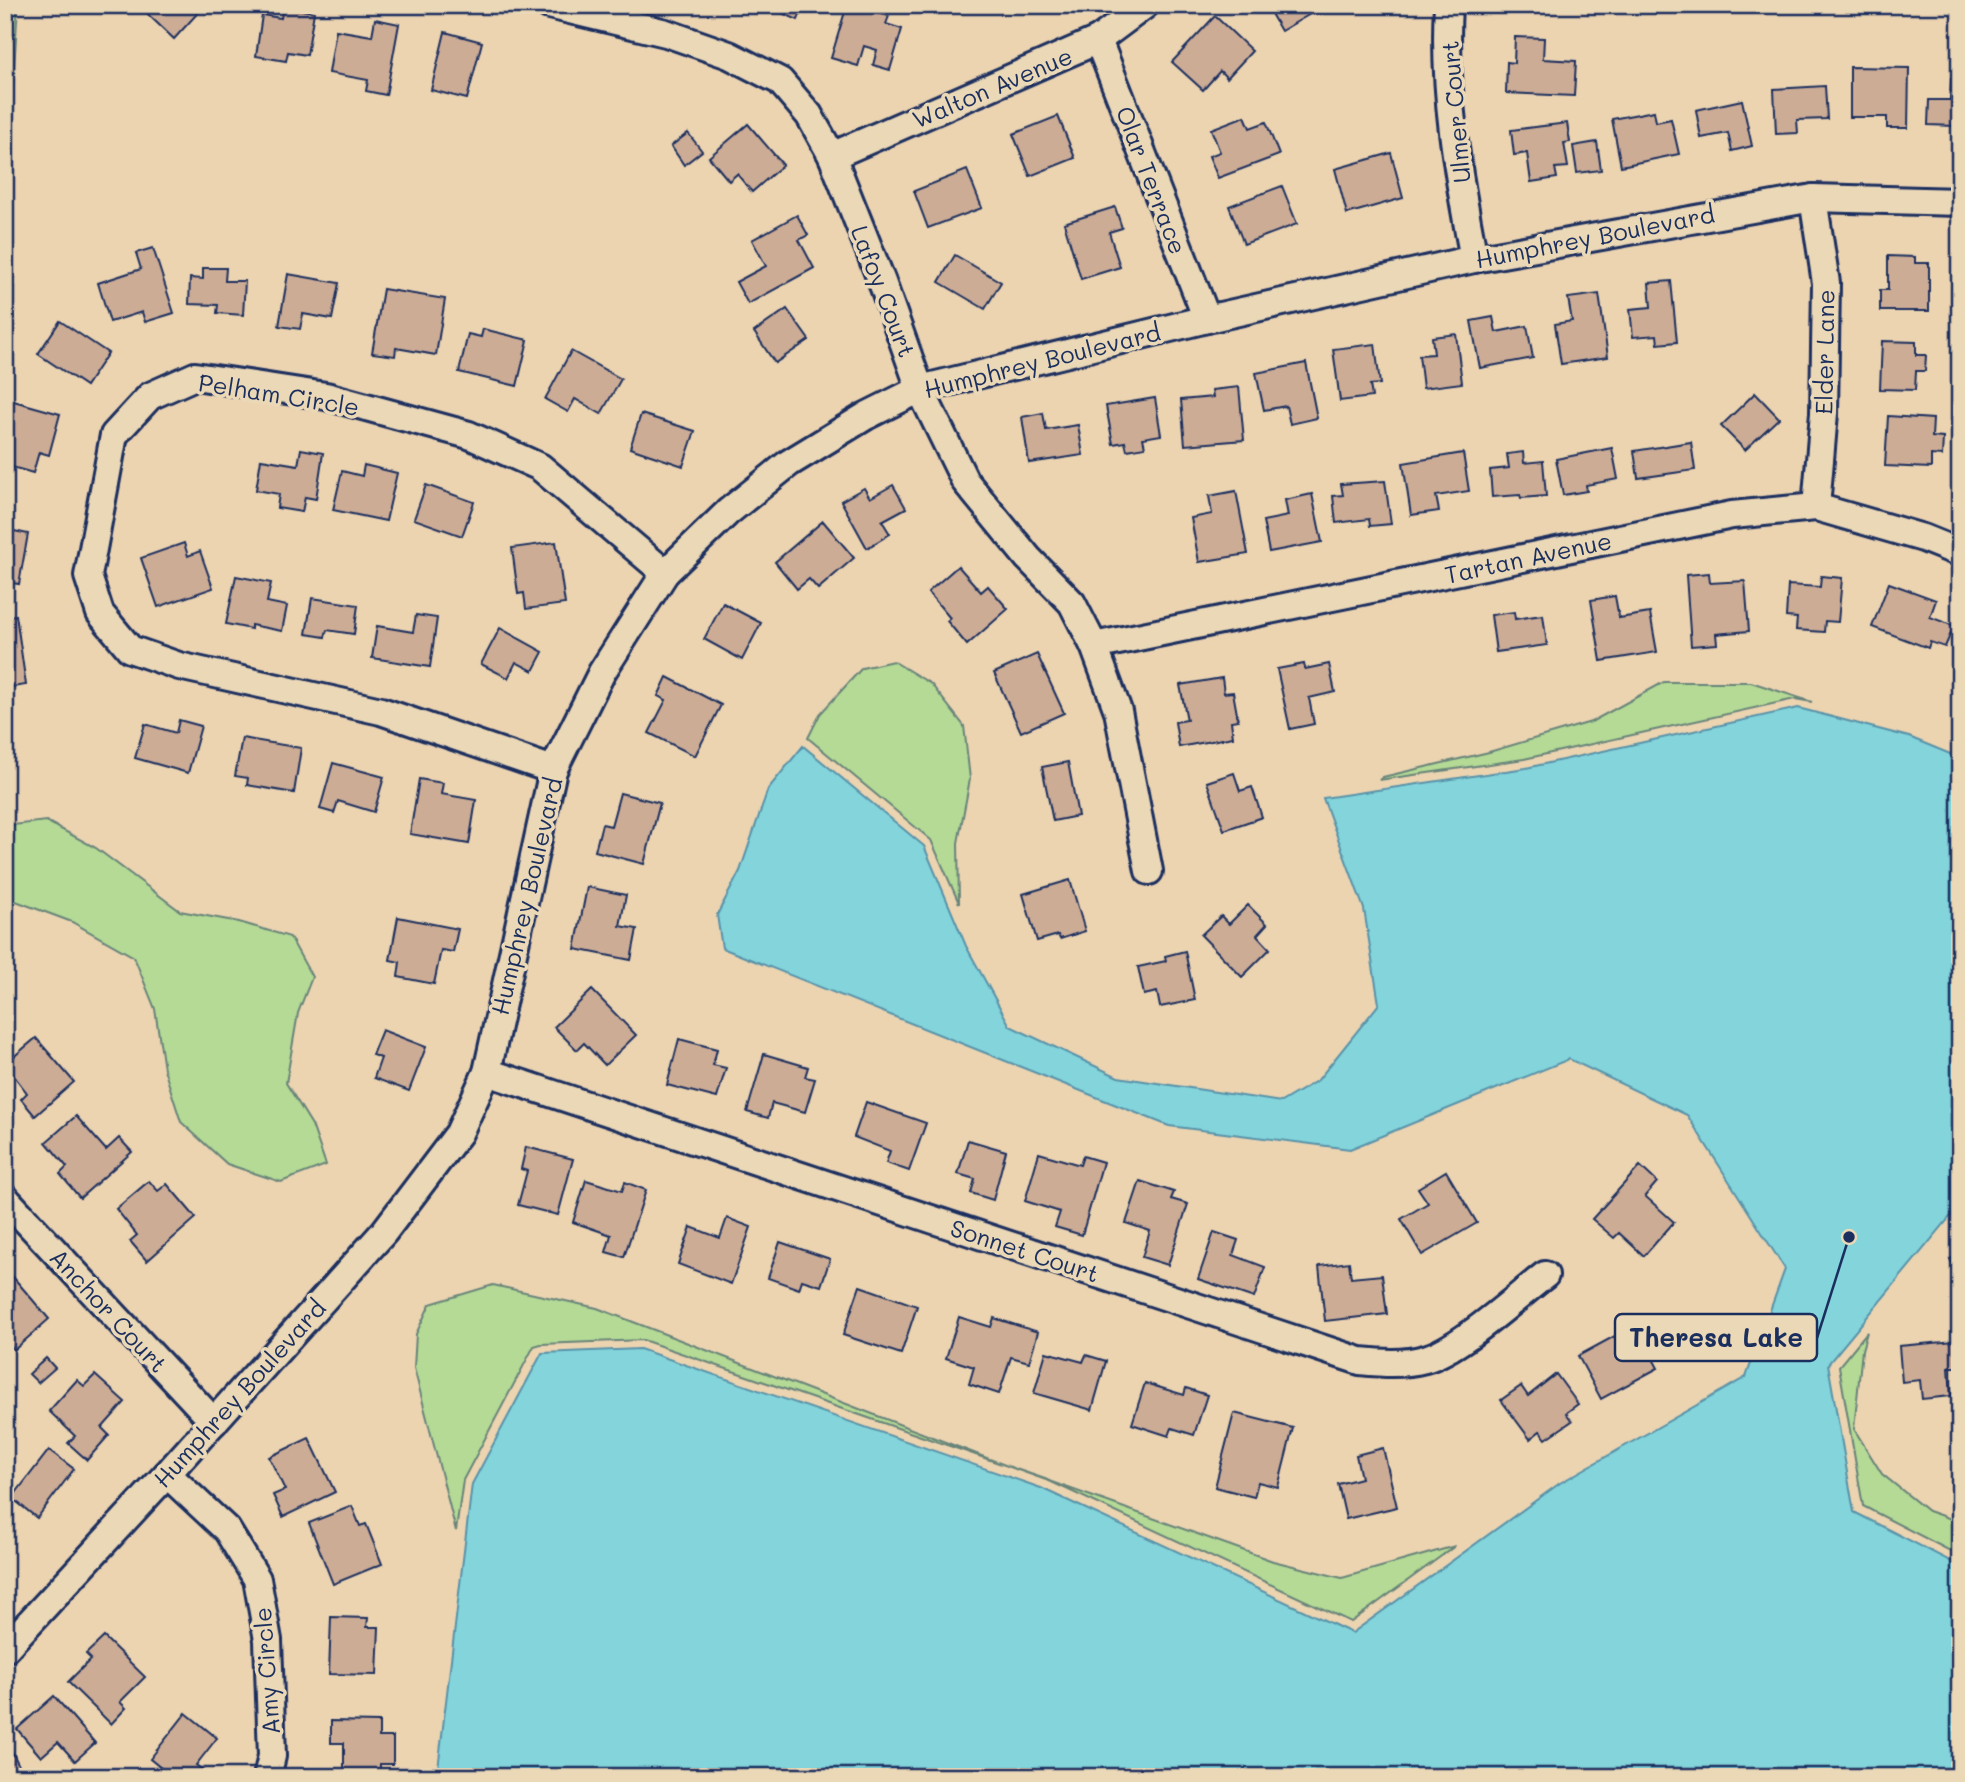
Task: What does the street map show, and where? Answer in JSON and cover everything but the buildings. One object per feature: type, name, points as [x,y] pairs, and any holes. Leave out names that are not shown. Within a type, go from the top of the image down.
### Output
[{"type":"street","name":"Lafoy Court","points":[[549,5],[667,33],[729,55],[780,81],[809,115],[832,156],[882,282],[920,389],[965,481],[1028,558],[1072,603],[1094,646],[1118,711],[1149,871]]},
{"type":"street","name":"Walton Avenue","points":[[832,156],[1098,40],[1144,5]]},
{"type":"street","name":"Ulmer Court","points":[[1448,5],[1453,146],[1474,259]]},
{"type":"street","name":"Olar Terrace","points":[[1098,40],[1206,319]]},
{"type":"street","name":"Humphrey Boulevard","points":[[5,1649],[167,1474],[384,1232],[459,1133],[487,1072],[554,770],[602,672],[665,573],[728,512],[789,464],[866,416],[920,389],[1206,319],[1474,259],[1813,198],[1960,202]]},
{"type":"street","name":"Elder Lane","points":[[1813,198],[1826,283],[1824,413],[1816,507]]},
{"type":"street","name":"Pelham Circle","points":[[554,770],[381,711],[179,666],[130,649],[100,613],[88,576],[114,435],[150,396],[195,376],[326,396],[469,435],[540,467],[665,573]]},
{"type":"street","name":"Tartan Avenue","points":[[1094,646],[1732,515],[1816,507],[1923,538],[1960,553]]},
{"type":"street","name":"Sonnet Court","points":[[487,1072],[1360,1361],[1388,1364],[1425,1359],[1452,1347],[1545,1275]]},
{"type":"street","name":"Anchor Court","points":[[5,1198],[214,1422]]},
{"type":"street","name":"Amy Circle","points":[[167,1474],[227,1530],[257,1579],[268,1640],[272,1756],[267,1777]]},
{"type":"green space","points":[[5,5],[18,5],[8,167],[5,177]]},
{"type":"green space","points":[[893,661],[931,684],[964,726],[970,779],[958,843],[959,903],[931,840],[808,738],[820,714],[862,668]]},
{"type":"green space","points":[[1664,682],[1751,682],[1812,702],[1795,699],[1524,759],[1379,780],[1591,722]]},
{"type":"green space","points":[[46,821],[96,848],[180,911],[239,922],[290,937],[312,977],[298,1013],[286,1083],[312,1125],[326,1165],[281,1182],[227,1164],[181,1122],[164,1069],[155,1009],[134,957],[72,922],[5,897],[5,826]]},
{"type":"green space","points":[[493,1285],[597,1308],[1009,1467],[643,1340],[541,1344],[534,1346],[463,1480],[456,1531],[414,1368],[416,1334],[430,1304]]},
{"type":"green space","points":[[1867,1332],[1862,1350],[1854,1429],[1882,1474],[1928,1511],[1960,1522],[1960,1556],[1863,1506],[1839,1366]]},
{"type":"green space","points":[[1051,1482],[1273,1561],[1342,1578],[1455,1546],[1351,1622]]},
{"type":"water","points":[[1798,708],[1909,737],[1960,758],[1960,1205],[1828,1364],[1854,1512],[1960,1566],[1960,1777],[437,1777],[472,1484],[542,1353],[640,1349],[1041,1488],[1352,1633],[1560,1483],[1746,1377],[1785,1269],[1687,1115],[1569,1059],[1350,1149],[1169,1126],[722,948],[717,915],[740,871],[768,789],[803,746],[924,846],[966,946],[1010,1026],[1118,1077],[1281,1102],[1318,1080],[1379,1004],[1364,909],[1323,798],[1526,768]]},
{"type":"place","name":"Theresa Lake","points":[[1849,1237]]}]
